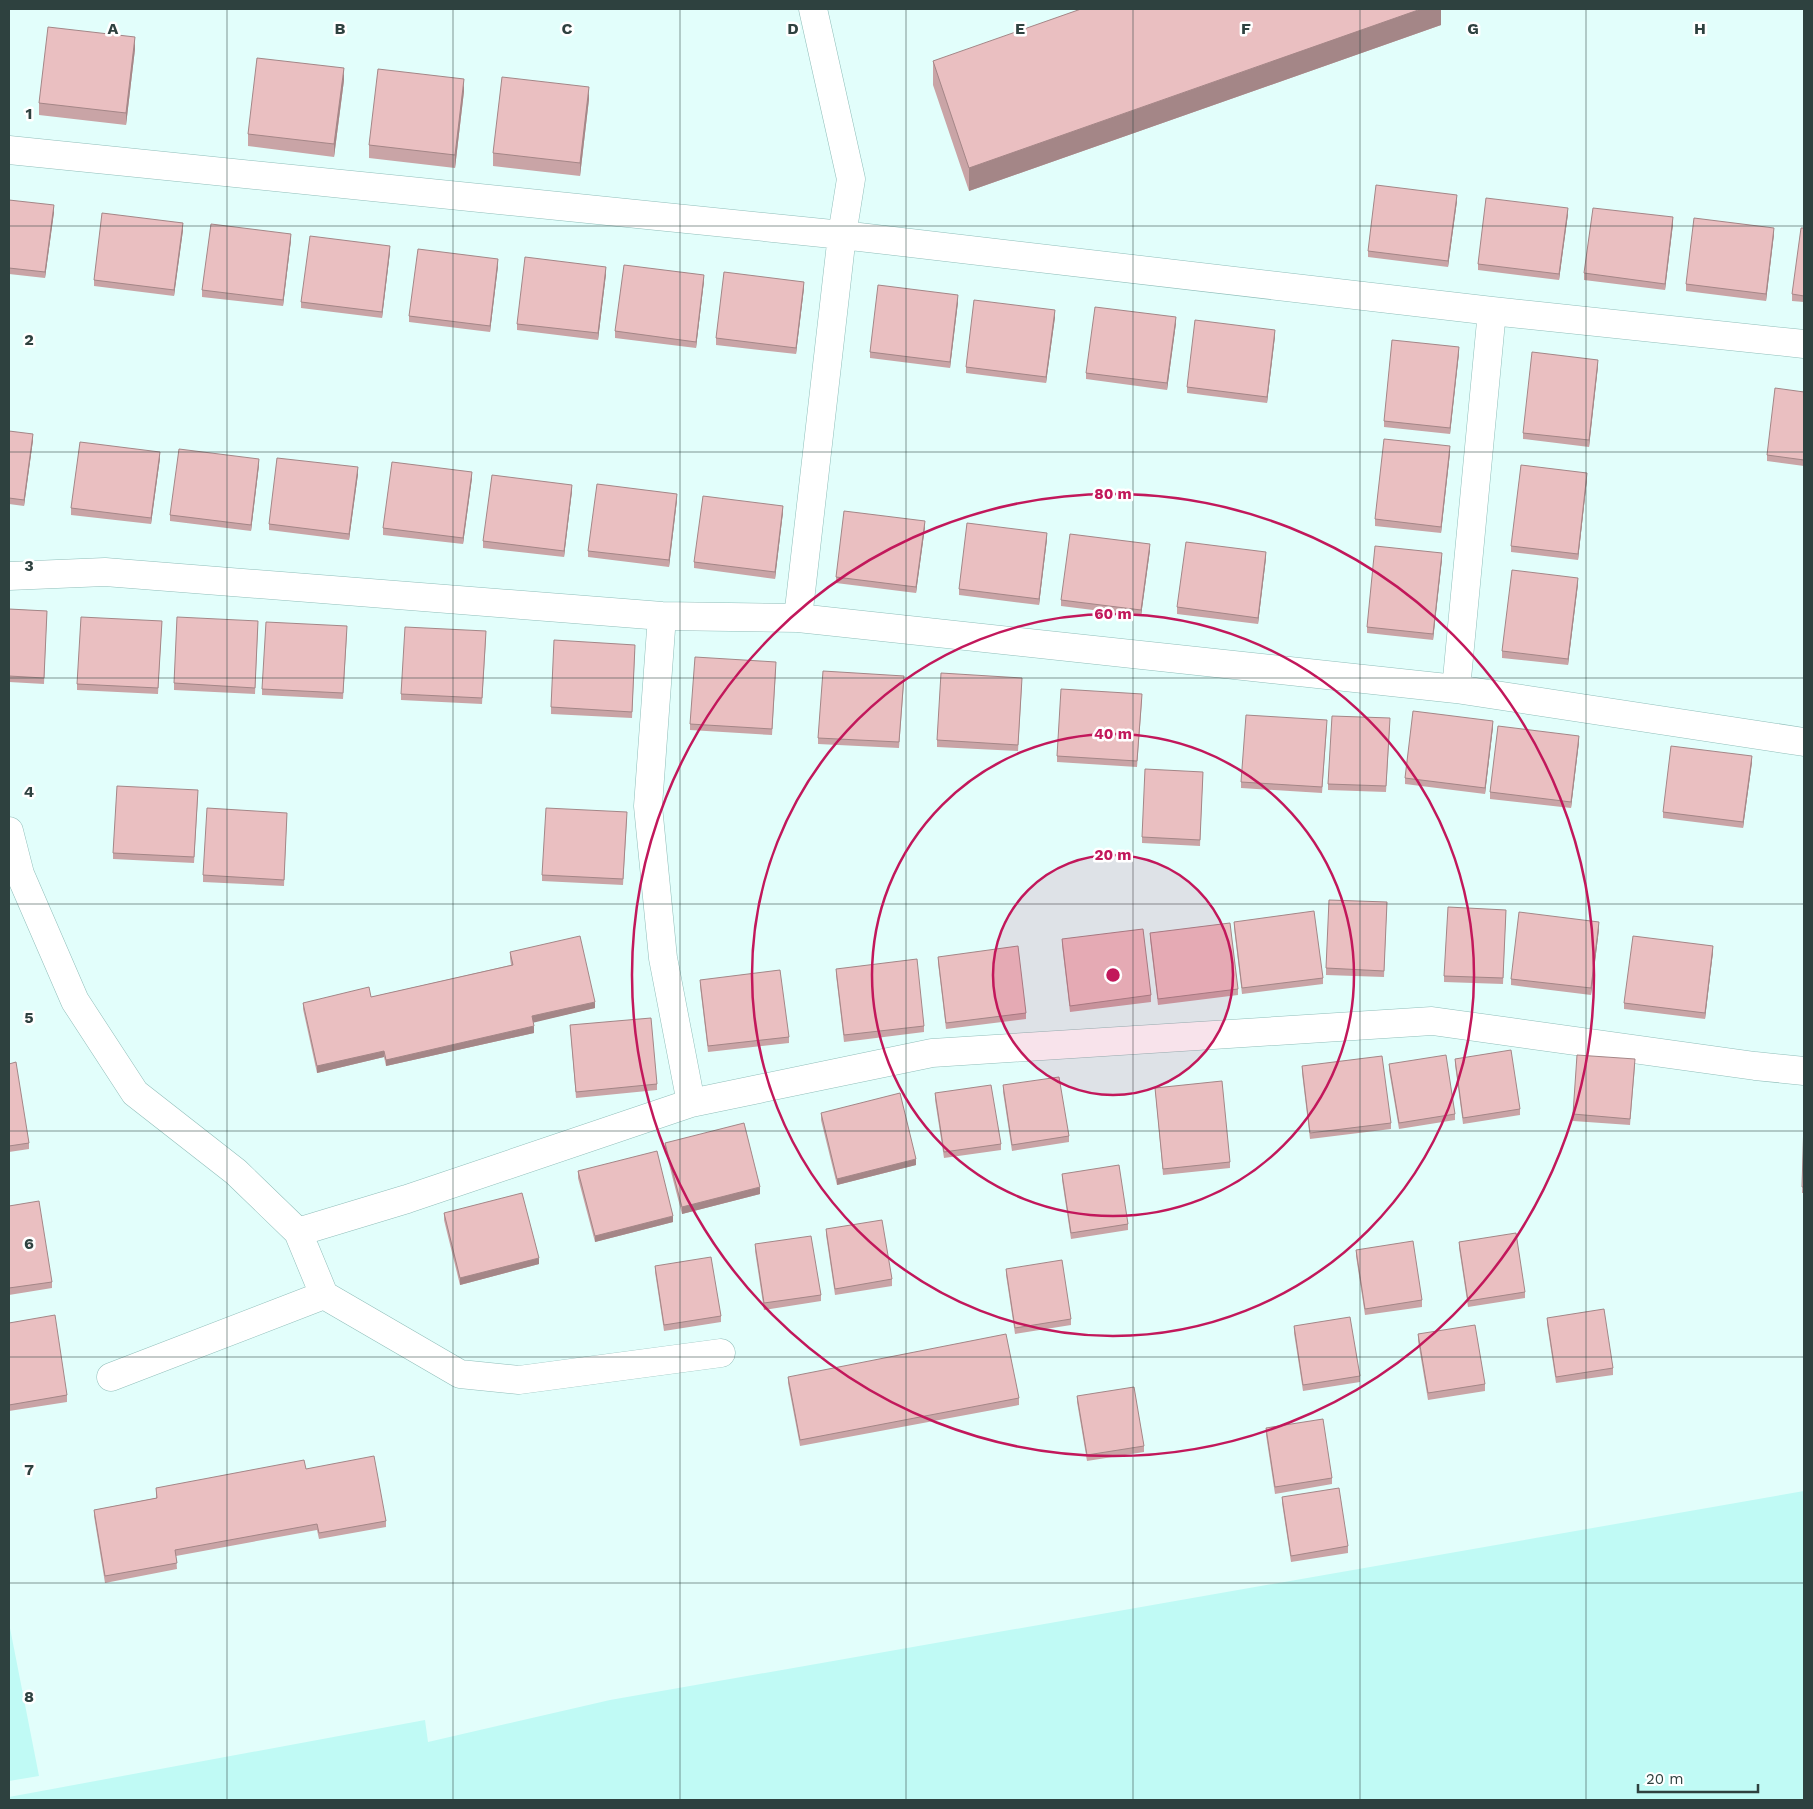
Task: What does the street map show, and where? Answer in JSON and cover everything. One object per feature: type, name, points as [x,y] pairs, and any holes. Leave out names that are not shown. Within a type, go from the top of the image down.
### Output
[{"type":"street","points":[[798,618],[842,235],[851,179],[813,9]]},
{"type":"street","points":[[9,150],[842,235],[1492,311],[1804,344]]},
{"type":"street","points":[[1456,689],[1492,311]]},
{"type":"street","points":[[9,576],[105,572],[662,616],[798,618],[1456,689],[1804,742]]},
{"type":"street","points":[[662,616],[648,806],[663,958],[691,1103]]},
{"type":"street","points":[[9,831],[20,874],[76,1001],[135,1092],[236,1172],[298,1232],[324,1295],[460,1374],[519,1380],[720,1353]]},
{"type":"street","points":[[298,1232],[407,1199],[691,1103],[932,1053],[1432,1021],[1804,1071]]},
{"type":"street","points":[[112,1377],[324,1295]]},
{"type":"shaded area","points":[[1804,1491],[1804,1800],[9,1800],[9,1797],[425,1720],[428,1742],[610,1700]]},
{"type":"shaded area","points":[[9,1623],[39,1776],[9,1781]]},
{"type":"building","points":[[1081,9],[1421,9],[969,168],[933,61]]},
{"type":"building","points":[[48,27],[135,37],[126,113],[39,103]]},
{"type":"building","points":[[257,58],[344,68],[334,144],[248,134]]},
{"type":"building","points":[[378,69],[464,79],[455,155],[369,145]]},
{"type":"building","points":[[502,77],[589,87],[580,163],[493,153]]},
{"type":"building","points":[[1376,185],[1457,195],[1448,261],[1368,251]]},
{"type":"building","points":[[1486,198],[1568,208],[1559,274],[1478,264]]},
{"type":"building","points":[[9,200],[54,205],[45,272],[9,268]]},
{"type":"building","points":[[1593,208],[1673,217],[1665,284],[1584,273]]},
{"type":"building","points":[[102,213],[183,223],[174,290],[94,280]]},
{"type":"building","points":[[1694,218],[1774,228],[1766,294],[1686,284]]},
{"type":"building","points":[[211,224],[291,234],[283,300],[202,290]]},
{"type":"building","points":[[1801,228],[1804,228],[1804,296],[1792,294]]},
{"type":"building","points":[[310,236],[390,246],[382,312],[301,302]]},
{"type":"building","points":[[418,249],[498,259],[490,326],[409,316]]},
{"type":"building","points":[[525,257],[606,267],[598,333],[517,324]]},
{"type":"building","points":[[624,265],[704,275],[696,342],[615,331]]},
{"type":"building","points":[[724,272],[804,282],[796,348],[716,338]]},
{"type":"building","points":[[878,285],[958,295],[950,362],[870,352]]},
{"type":"building","points":[[974,300],[1055,310],[1046,377],[966,367]]},
{"type":"building","points":[[1095,307],[1176,317],[1167,383],[1086,373]]},
{"type":"building","points":[[1195,320],[1275,330],[1267,397],[1187,387]]},
{"type":"building","points":[[1392,340],[1459,347],[1450,428],[1384,421]]},
{"type":"building","points":[[1532,352],[1598,360],[1589,440],[1523,433]]},
{"type":"building","points":[[1775,388],[1804,392],[1804,460],[1767,455]]},
{"type":"building","points":[[9,431],[33,434],[24,500],[9,498]]},
{"type":"building","points":[[1384,439],[1450,446],[1441,527],[1375,519]]},
{"type":"building","points":[[80,442],[160,452],[151,518],[71,508]]},
{"type":"building","points":[[179,449],[259,459],[251,525],[170,515]]},
{"type":"building","points":[[277,458],[358,467],[349,534],[269,524]]},
{"type":"building","points":[[392,462],[472,472],[463,538],[383,528]]},
{"type":"building","points":[[1521,465],[1587,473],[1578,554],[1511,546]]},
{"type":"building","points":[[492,475],[572,485],[564,551],[483,541]]},
{"type":"building","points":[[597,484],[677,494],[669,560],[588,551]]},
{"type":"building","points":[[703,496],[783,506],[775,572],[694,562]]},
{"type":"building","points":[[844,511],[925,521],[916,587],[836,577]]},
{"type":"building","points":[[967,523],[1047,533],[1039,599],[959,589]]},
{"type":"building","points":[[1070,534],[1150,544],[1141,610],[1061,600]]},
{"type":"building","points":[[1186,542],[1266,552],[1258,618],[1177,607]]},
{"type":"building","points":[[1375,546],[1442,553],[1433,634],[1367,627]]},
{"type":"building","points":[[1512,570],[1578,578],[1568,659],[1502,651]]},
{"type":"building","points":[[9,609],[47,611],[44,678],[9,676]]},
{"type":"building","points":[[81,617],[162,621],[158,688],[77,684]]},
{"type":"building","points":[[177,617],[258,621],[255,688],[174,683]]},
{"type":"building","points":[[266,622],[347,626],[343,693],[262,689]]},
{"type":"building","points":[[405,627],[486,631],[482,698],[401,694]]},
{"type":"building","points":[[554,640],[635,645],[632,712],[551,707]]},
{"type":"building","points":[[695,657],[776,662],[772,729],[690,724]]},
{"type":"building","points":[[823,671],[904,676],[899,742],[818,738]]},
{"type":"building","points":[[941,673],[1022,678],[1018,745],[937,740]]},
{"type":"building","points":[[1061,689],[1142,694],[1137,761],[1057,756]]},
{"type":"building","points":[[1413,711],[1493,721],[1485,788],[1405,778]]},
{"type":"building","points":[[1246,715],[1327,720],[1322,787],[1241,782]]},
{"type":"building","points":[[1332,716],[1390,718],[1386,786],[1328,784]]},
{"type":"building","points":[[1498,726],[1579,736],[1571,802],[1490,792]]},
{"type":"building","points":[[1671,746],[1752,756],[1743,822],[1663,812]]},
{"type":"building","points":[[1145,769],[1203,772],[1200,840],[1142,837]]},
{"type":"building","points":[[117,786],[198,790],[194,857],[113,853]]},
{"type":"building","points":[[207,808],[287,813],[284,880],[203,875]]},
{"type":"building","points":[[546,808],[627,812],[623,879],[542,875]]},
{"type":"building","points":[[1329,900],[1387,902],[1384,971],[1326,968]]},
{"type":"building","points":[[1448,907],[1506,910],[1503,978],[1444,976]]},
{"type":"building","points":[[1314,911],[1323,978],[1242,988],[1234,922]]},
{"type":"building","points":[[1519,912],[1599,922],[1591,988],[1511,979]]},
{"type":"building","points":[[1230,923],[1238,989],[1158,999],[1150,933]]},
{"type":"building","points":[[1143,929],[1151,995],[1070,1006],[1062,939]]},
{"type":"building","points":[[580,936],[595,1002],[532,1016],[534,1026],[386,1060],[384,1051],[317,1066],[303,1003],[369,987],[371,997],[513,965],[510,952]]},
{"type":"building","points":[[1633,936],[1713,946],[1705,1013],[1624,1003]]},
{"type":"building","points":[[1018,946],[1026,1013],[946,1023],[938,957]]},
{"type":"building","points":[[917,959],[924,1026],[844,1035],[836,969]]},
{"type":"building","points":[[780,970],[789,1037],[708,1046],[700,980]]},
{"type":"building","points":[[651,1018],[657,1084],[576,1092],[570,1025]]},
{"type":"building","points":[[1511,1050],[1520,1109],[1463,1118],[1455,1059]]},
{"type":"building","points":[[1446,1055],[1455,1114],[1399,1123],[1389,1064]]},
{"type":"building","points":[[1577,1055],[1635,1059],[1630,1119],[1573,1114]]},
{"type":"building","points":[[1382,1056],[1391,1123],[1310,1133],[1302,1066]]},
{"type":"building","points":[[16,1062],[29,1143],[9,1146],[9,1064]]},
{"type":"building","points":[[1059,1077],[1069,1136],[1012,1145],[1003,1085]]},
{"type":"building","points":[[1222,1081],[1230,1162],[1163,1169],[1155,1088]]},
{"type":"building","points":[[991,1085],[1001,1144],[944,1152],[935,1093]]},
{"type":"building","points":[[900,1093],[916,1159],[837,1179],[821,1113]]},
{"type":"building","points":[[1804,1120],[1804,1187],[1802,1187]]},
{"type":"building","points":[[744,1123],[760,1187],[682,1207],[665,1143]]},
{"type":"building","points":[[657,1151],[673,1216],[595,1236],[578,1171]]},
{"type":"building","points":[[1119,1165],[1128,1224],[1071,1233],[1062,1174]]},
{"type":"building","points":[[522,1193],[539,1258],[460,1278],[444,1213]]},
{"type":"building","points":[[39,1201],[52,1282],[9,1288],[9,1206]]},
{"type":"building","points":[[882,1220],[892,1279],[835,1289],[826,1229]]},
{"type":"building","points":[[1516,1233],[1525,1292],[1468,1301],[1459,1242]]},
{"type":"building","points":[[811,1236],[821,1295],[764,1303],[755,1244]]},
{"type":"building","points":[[1413,1241],[1422,1300],[1365,1309],[1356,1250]]},
{"type":"building","points":[[711,1257],[721,1316],[664,1325],[655,1266]]},
{"type":"building","points":[[1062,1260],[1071,1319],[1015,1328],[1006,1269]]},
{"type":"building","points":[[1604,1309],[1613,1368],[1556,1377],[1547,1318]]},
{"type":"building","points":[[55,1315],[67,1395],[9,1405],[9,1323]]},
{"type":"building","points":[[1350,1317],[1360,1376],[1303,1385],[1294,1326]]},
{"type":"building","points":[[1475,1325],[1485,1384],[1428,1393],[1418,1334]]},
{"type":"building","points":[[1006,1334],[1019,1398],[800,1440],[788,1377]]},
{"type":"building","points":[[1134,1387],[1144,1446],[1087,1455],[1077,1396]]},
{"type":"building","points":[[1323,1419],[1332,1478],[1275,1487],[1266,1428]]},
{"type":"building","points":[[374,1456],[386,1521],[319,1533],[317,1524],[175,1550],[177,1563],[105,1576],[94,1510],[157,1498],[156,1488],[304,1460],[306,1469]]},
{"type":"building","points":[[1339,1488],[1348,1546],[1291,1556],[1282,1497]]}]
